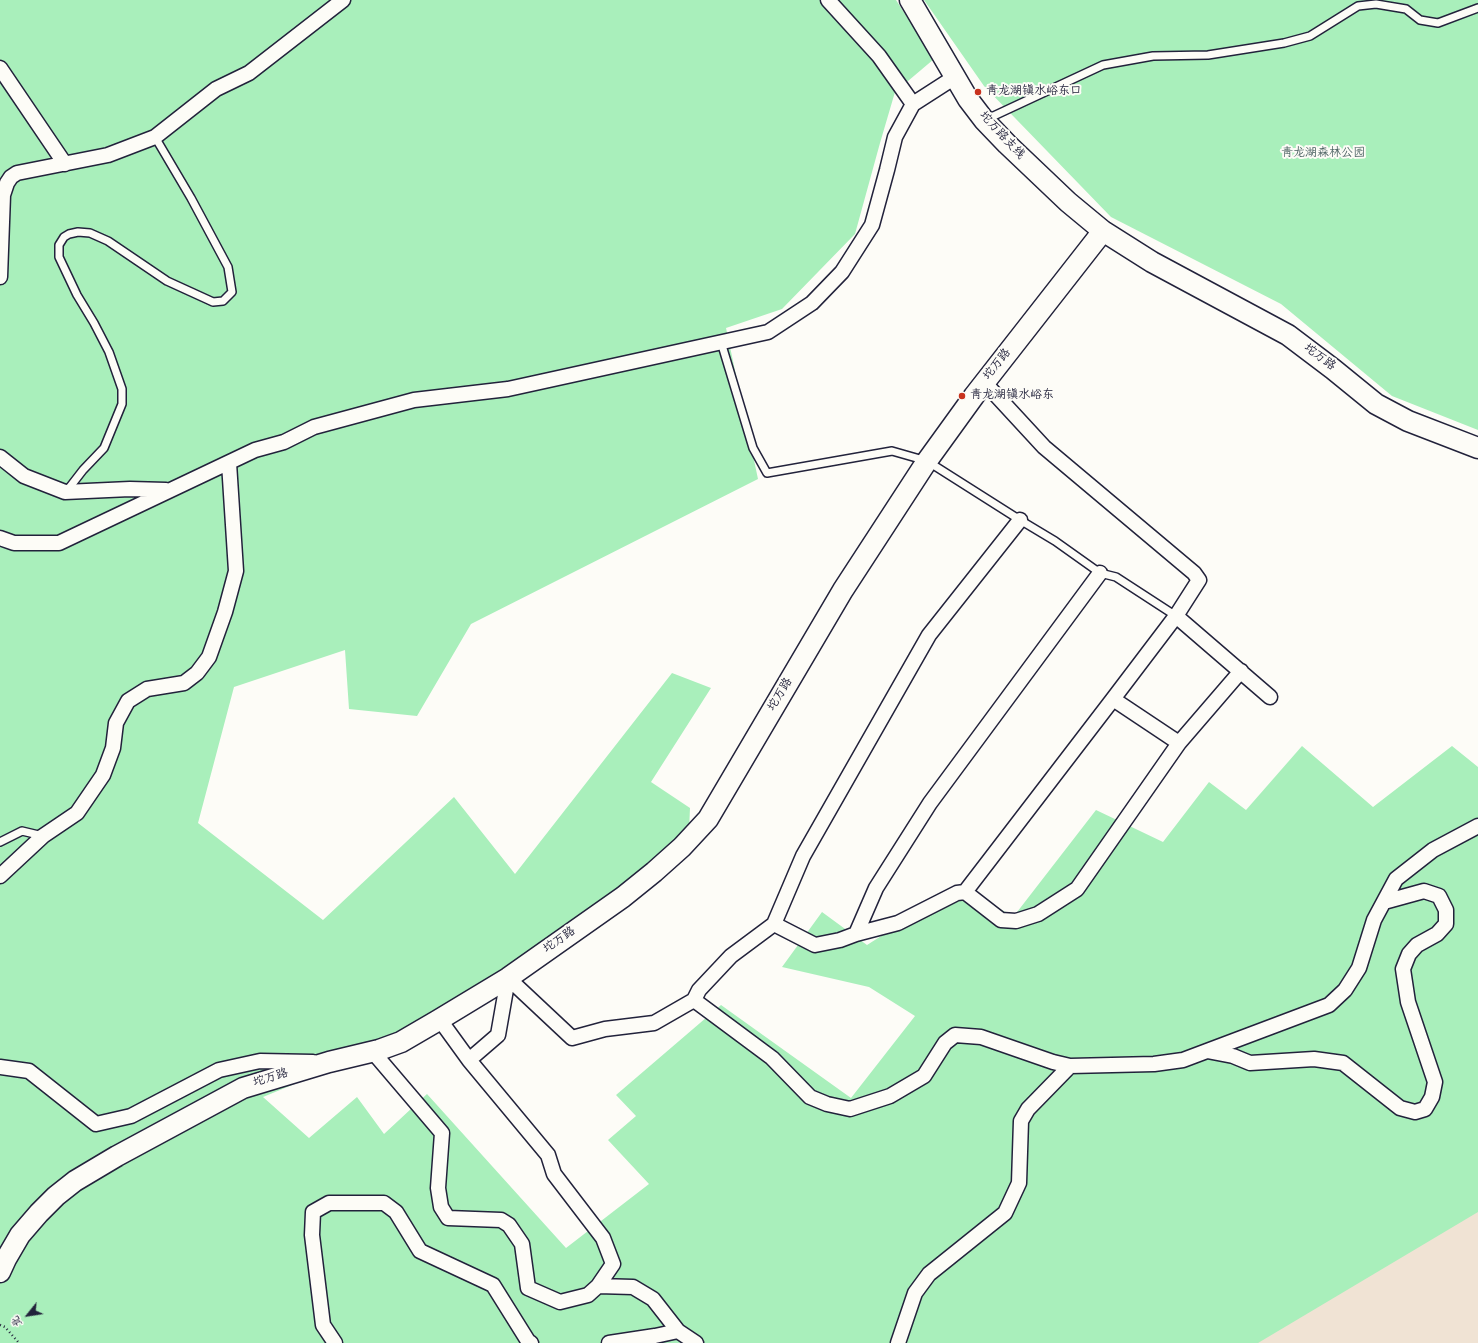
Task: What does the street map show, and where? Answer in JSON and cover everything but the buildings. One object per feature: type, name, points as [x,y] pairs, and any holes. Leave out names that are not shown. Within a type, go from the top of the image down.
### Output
[{"type":"main road","name":"坨万路支线","points":[[918,9],[968,99],[984,120],[1057,192],[1103,231]]},
{"type":"main road","name":"坨万路","points":[[0,1272],[20,1235],[43,1209],[75,1181],[117,1156],[243,1088],[329,1062],[373,1052],[401,1042],[508,978],[639,885],[682,847],[708,819],[843,590],[927,461],[984,382],[1103,231],[1152,262],[1288,335],[1376,404],[1408,421],[1478,448]]},
{"type":"street","points":[[0,277],[3,195],[6,183],[11,177],[18,173],[108,155],[155,137],[216,89],[249,73],[343,0]]},
{"type":"street","points":[[828,0],[879,56],[913,104]]},
{"type":"street","points":[[0,68],[65,164]]},
{"type":"street","points":[[0,538],[14,542],[59,543],[255,450],[284,442],[314,427],[414,400],[508,389],[768,332],[812,303],[842,272],[872,225],[895,137],[913,104],[956,77]]},
{"type":"street","points":[[965,892],[1176,616],[1199,580],[1194,573],[1044,447],[984,382]]},
{"type":"street","points":[[0,457],[24,476],[65,492],[130,489],[169,490]]},
{"type":"street","points":[[0,876],[43,836],[77,813],[103,775],[112,748],[116,723],[128,701],[147,689],[184,683],[198,673],[209,657],[226,612],[236,571],[229,462]]},
{"type":"street","points":[[508,978],[572,1038],[606,1029],[654,1022],[694,1000],[699,990],[732,956],[774,924],[803,856],[929,635],[1020,520]]},
{"type":"street","points":[[856,934],[876,888],[930,803],[1100,573]]},
{"type":"street","points":[[1176,616],[1270,697]]},
{"type":"street","points":[[774,924],[815,945],[840,940],[856,934],[898,923],[957,893],[965,892],[1001,920],[1016,921],[1038,914],[1077,889],[1179,743],[1241,671]]},
{"type":"street","points":[[1113,699],[1179,743]]},
{"type":"street","points":[[694,1000],[772,1058],[810,1097],[850,1110],[890,1096],[924,1076],[945,1043],[954,1035],[981,1037],[1053,1062],[1070,1066],[1154,1064],[1183,1060],[1329,1005],[1346,990],[1358,968],[1374,920],[1396,879],[1433,850],[1478,826]]},
{"type":"street","points":[[1207,1051],[1233,1056],[1250,1063],[1314,1059],[1343,1063],[1400,1108],[1414,1112],[1425,1109],[1432,1097],[1434,1082],[1408,1002],[1403,969],[1409,954],[1417,945],[1437,934],[1446,924],[1446,910],[1439,896],[1424,891],[1384,902]]},
{"type":"street","points":[[469,1060],[498,1035],[508,978]]},
{"type":"street","points":[[373,1052],[442,1133],[438,1188],[441,1207],[448,1218],[501,1220],[510,1225],[522,1244],[528,1288],[560,1302],[588,1294],[598,1286],[613,1264],[603,1238],[554,1174],[548,1155],[469,1060],[440,1020]]},
{"type":"street","points":[[0,1067],[29,1071],[96,1124],[131,1116],[219,1070],[260,1061],[329,1062]]},
{"type":"street","points":[[898,1343],[915,1293],[929,1274],[1005,1213],[1019,1183],[1021,1121],[1028,1109],[1070,1066]]},
{"type":"street","points":[[335,1343],[323,1325],[312,1235],[313,1212],[329,1203],[384,1203],[396,1212],[420,1251],[493,1286],[528,1341],[531,1343]]},
{"type":"street","points":[[598,1286],[633,1287],[653,1299],[678,1331],[696,1343]]},
{"type":"street","points":[[609,1343],[678,1331]]},
{"type":"lane","points":[[984,120],[1103,65],[1153,56],[1208,55],[1284,44],[1310,36],[1358,6],[1376,4],[1406,9],[1420,20],[1438,23],[1478,8]]},
{"type":"lane","points":[[65,492],[104,448],[122,404],[122,389],[109,352],[77,295],[59,257],[59,245],[64,237],[78,232],[90,233],[108,240],[167,281],[213,302],[223,301],[232,292],[228,267],[191,198],[155,137]]},
{"type":"lane","points":[[722,342],[752,448],[767,473],[892,451],[927,461],[1055,541],[1100,573],[1116,577],[1176,616]]},
{"type":"lane","points":[[0,842],[22,831],[43,836]]},
{"type":"path","points":[[0,1325],[5,1327],[19,1343]]},
{"type":"shaded area","points":[[1478,1146],[1478,1343],[1107,1343]]},
{"type":"green space","points":[[0,0],[896,0],[934,59],[895,92],[855,234],[782,309],[726,328],[758,479],[471,624],[417,716],[349,709],[345,650],[234,687],[198,823],[323,920],[454,797],[515,874],[672,673],[711,688],[651,782],[690,808],[688,853],[411,1036],[263,1097],[309,1138],[357,1097],[384,1134],[427,1094],[566,1248],[649,1184],[608,1140],[636,1116],[616,1095],[721,1005],[851,1098],[915,1016],[869,987],[782,967],[822,912],[867,945],[957,888],[1014,916],[1096,810],[1163,842],[1209,782],[1246,810],[1302,746],[1373,807],[1452,746],[1478,767],[1478,1212],[1258,1343],[0,1343]]},
{"type":"green space","name":"青龙湖森林公园","points":[[924,0],[1478,0],[1478,430],[1392,396],[1281,304],[1111,217],[984,86]]},
{"type":"place","name":"青龙湖镇水峪东口","points":[[978,92]]},
{"type":"place","name":"青龙湖镇水峪东","points":[[962,396]]}]
